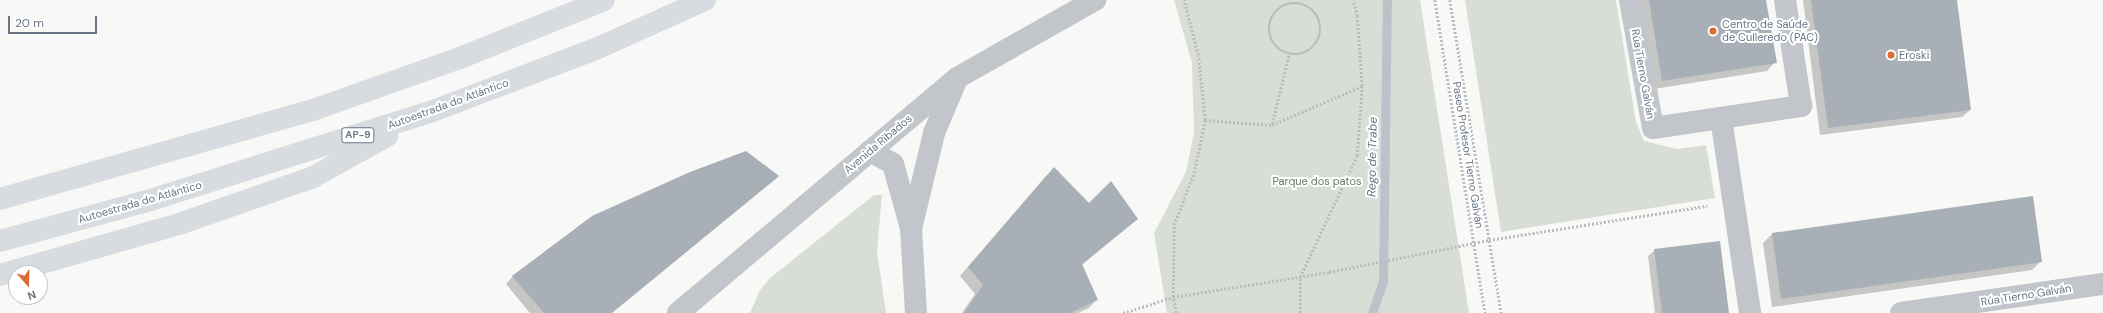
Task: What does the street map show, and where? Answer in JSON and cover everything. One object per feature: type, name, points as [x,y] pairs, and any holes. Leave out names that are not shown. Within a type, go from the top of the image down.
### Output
[{"type":"highway","points":[[0,199],[313,110],[460,58],[604,0]]},
{"type":"highway","name":"Autoestrada do Atlántico","points":[[0,241],[144,202],[433,111],[598,48],[705,0]]},
{"type":"highway","points":[[0,275],[182,223],[312,177],[433,111]]},
{"type":"highway","points":[[0,188],[42,188]]},
{"type":"street","name":"Avenida Ribados","points":[[682,312],[957,78],[1095,0]]},
{"type":"street","name":"Rúa Tierno Galván","points":[[1630,0],[1653,128],[1801,106],[1785,0]]},
{"type":"street","points":[[911,229],[934,133],[957,78]]},
{"type":"street","points":[[1721,118],[1750,313]]},
{"type":"street","points":[[870,151],[893,164],[911,229],[916,313]]},
{"type":"street","name":"Rúa Tierno Galván","points":[[1901,313],[2103,284]]},
{"type":"path","points":[[1176,313],[1173,297],[1174,225],[1194,173],[1205,120],[1198,55],[1184,0]]},
{"type":"path","points":[[1300,313],[1300,277],[1357,156],[1362,86],[1357,16],[1353,0]]},
{"type":"path","name":"Paseo Profesor Tierno Galván","points":[[1435,0],[1485,313]]},
{"type":"path","points":[[1450,0],[1501,313]]},
{"type":"path","points":[[1299,3],[1309,6],[1318,15],[1321,33],[1318,42],[1308,52],[1289,55],[1277,49],[1271,41],[1269,24],[1276,11],[1287,4],[1299,3]]},
{"type":"path","points":[[1272,125],[1289,55]]},
{"type":"path","points":[[1205,120],[1272,125],[1362,86]]},
{"type":"path","points":[[1123,313],[1173,297],[1329,272],[1489,240],[1734,203]]},
{"type":"green space","name":"Parque dos patos","points":[[1174,0],[1420,0],[1469,313],[1167,313],[1154,233],[1186,172],[1194,132],[1192,63]]},
{"type":"green space","points":[[1465,0],[1616,0],[1636,122],[1644,141],[1677,149],[1706,145],[1715,198],[1501,232]]},
{"type":"green space","points":[[874,195],[882,195],[877,252],[886,313],[750,313],[760,290],[770,278]]},
{"type":"building","name":"Centro de Saúde de Culleredo (PAC)","points":[[1649,0],[1766,0],[1777,63],[1662,81]]},
{"type":"building","name":"Eroski","points":[[1811,0],[1957,0],[1971,110],[1828,128]]},
{"type":"building","points":[[746,151],[779,176],[612,313],[544,313],[512,276],[592,216],[690,172]]},
{"type":"building","points":[[1054,167],[1089,203],[1111,181],[1138,219],[1082,264],[1098,300],[1070,313],[964,313],[983,285],[968,267]]},
{"type":"building","points":[[2033,196],[2042,262],[1781,299],[1772,233]]},
{"type":"building","points":[[1720,241],[1729,313],[1662,313],[1654,249]]},
{"type":"waterway","name":"Rego de Trabe","points":[[1372,313],[1383,281],[1387,0]]},
{"type":"place","name":"Centro de Saúde de Culleredo (PAC)","points":[[1713,31]]},
{"type":"place","name":"Eroski","points":[[1891,55]]}]
